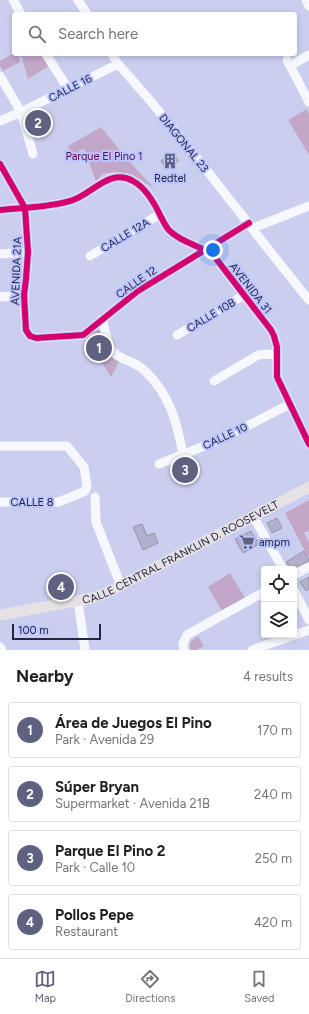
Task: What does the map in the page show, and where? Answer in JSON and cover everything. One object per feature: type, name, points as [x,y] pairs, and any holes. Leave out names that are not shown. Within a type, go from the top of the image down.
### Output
[{"type":"main road","name":"CALLE CENTRAL FRANKLIN D. ROOSEVELT","points":[[0,615],[93,598],[121,586],[309,486]]},
{"type":"street","points":[[13,0],[20,12]]},
{"type":"street","points":[[78,0],[86,12]]},
{"type":"street","points":[[306,0],[309,6]]},
{"type":"street","points":[[309,55],[288,63],[309,102]]},
{"type":"street","points":[[47,56],[68,89]]},
{"type":"street","name":"DIAGONAL 23","points":[[113,56],[118,64],[251,226],[276,260],[309,300]]},
{"type":"street","name":"CALLE 16","points":[[0,121],[22,112],[118,64]]},
{"type":"street","points":[[0,76],[22,112],[33,154]]},
{"type":"street","name":"AVENIDA 21A","points":[[0,164],[25,208],[28,252],[24,295],[26,330],[30,336]]},
{"type":"street","name":"AVENIDA 31","points":[[25,208],[61,204],[71,201],[82,196],[108,179],[127,178],[142,188],[160,214],[167,228],[172,233],[205,249],[214,256],[274,336],[277,346],[277,377],[309,444]]},
{"type":"street","name":"CALLE 12","points":[[30,336],[36,338],[83,335],[138,291],[205,249],[251,226],[309,206]]},
{"type":"street","points":[[0,210],[25,208]]},
{"type":"street","name":"CALLE 12A","points":[[90,256],[160,214]]},
{"type":"street","points":[[0,254],[28,252]]},
{"type":"street","points":[[0,297],[24,295]]},
{"type":"street","name":"CALLE 10B","points":[[177,335],[244,295]]},
{"type":"street","points":[[102,319],[113,352],[139,366],[146,372],[164,396],[174,414],[183,454]]},
{"type":"street","points":[[214,381],[258,355],[277,355]]},
{"type":"street","name":"CALLE 10","points":[[159,464],[222,439],[290,404]]},
{"type":"street","name":"CALLE 8","points":[[0,446],[65,446],[69,448],[84,467],[87,486],[85,491],[59,502],[0,502]]},
{"type":"street","points":[[95,497],[96,522],[121,586]]},
{"type":"street","points":[[253,516],[281,566]]},
{"type":"street","points":[[297,573],[309,567]]},
{"type":"street","points":[[184,650],[183,644],[188,635],[261,594]]},
{"type":"street","points":[[297,596],[309,620]]},
{"type":"street","points":[[78,601],[85,650]]},
{"type":"street","points":[[252,650],[309,630]]},
{"type":"green space","points":[[12,54],[12,56],[19,56],[20,62],[3,71],[0,66],[0,61]]},
{"type":"green space","points":[[22,56],[42,56],[49,66],[28,79]]},
{"type":"green space","points":[[307,109],[309,114],[309,155],[288,120]]},
{"type":"green space","name":"Parque El Pino 1","points":[[101,127],[128,160],[155,189],[131,174],[114,172],[103,174],[96,181],[84,149],[72,154],[68,146]]},
{"type":"green space","points":[[95,328],[100,331],[109,353],[119,362],[111,377],[86,338]]},
{"type":"green space","points":[[188,457],[196,478],[181,483],[173,463]]},
{"type":"green space","points":[[309,500],[309,530],[304,533],[309,542],[309,559],[285,513]]},
{"type":"green space","points":[[230,573],[245,598],[222,611],[208,587]]},
{"type":"green space","points":[[198,636],[204,646],[196,650],[191,650],[190,642]]},
{"type":"building","points":[[42,119],[43,124],[34,127],[33,122]]},
{"type":"building","name":"Redtel","points":[[174,153],[178,161],[166,168],[161,161]]},
{"type":"building","points":[[277,518],[282,528],[272,533],[267,523]]},
{"type":"building","points":[[142,524],[147,536],[154,533],[158,543],[143,550],[133,527]]},
{"type":"building","name":"ampm","points":[[251,531],[259,544],[243,553],[235,539]]},
{"type":"building","points":[[304,551],[309,561],[297,566],[289,566],[286,562]]},
{"type":"building","points":[[309,577],[309,589],[306,591],[300,582]]},
{"type":"cycle path","points":[[0,164],[25,208],[28,252],[24,295],[26,330],[30,336],[36,338],[83,335],[138,291],[249,223]]},
{"type":"cycle path","points":[[0,210],[37,207],[73,200],[109,179],[125,178],[138,184],[150,197],[169,230],[181,239],[214,256],[271,330],[277,347],[277,377],[309,444]]},
{"type":"place","name":"Súper Bryan","points":[[38,123]]},
{"type":"place","name":"Redtel","points":[[170,161]]},
{"type":"place","name":"Área de Juegos El Pino","points":[[99,348]]},
{"type":"place","name":"Parque El Pino 2","points":[[185,470]]},
{"type":"place","name":"ampm","points":[[247,542]]},
{"type":"place","name":"Pollos Pepe","points":[[61,587]]}]
